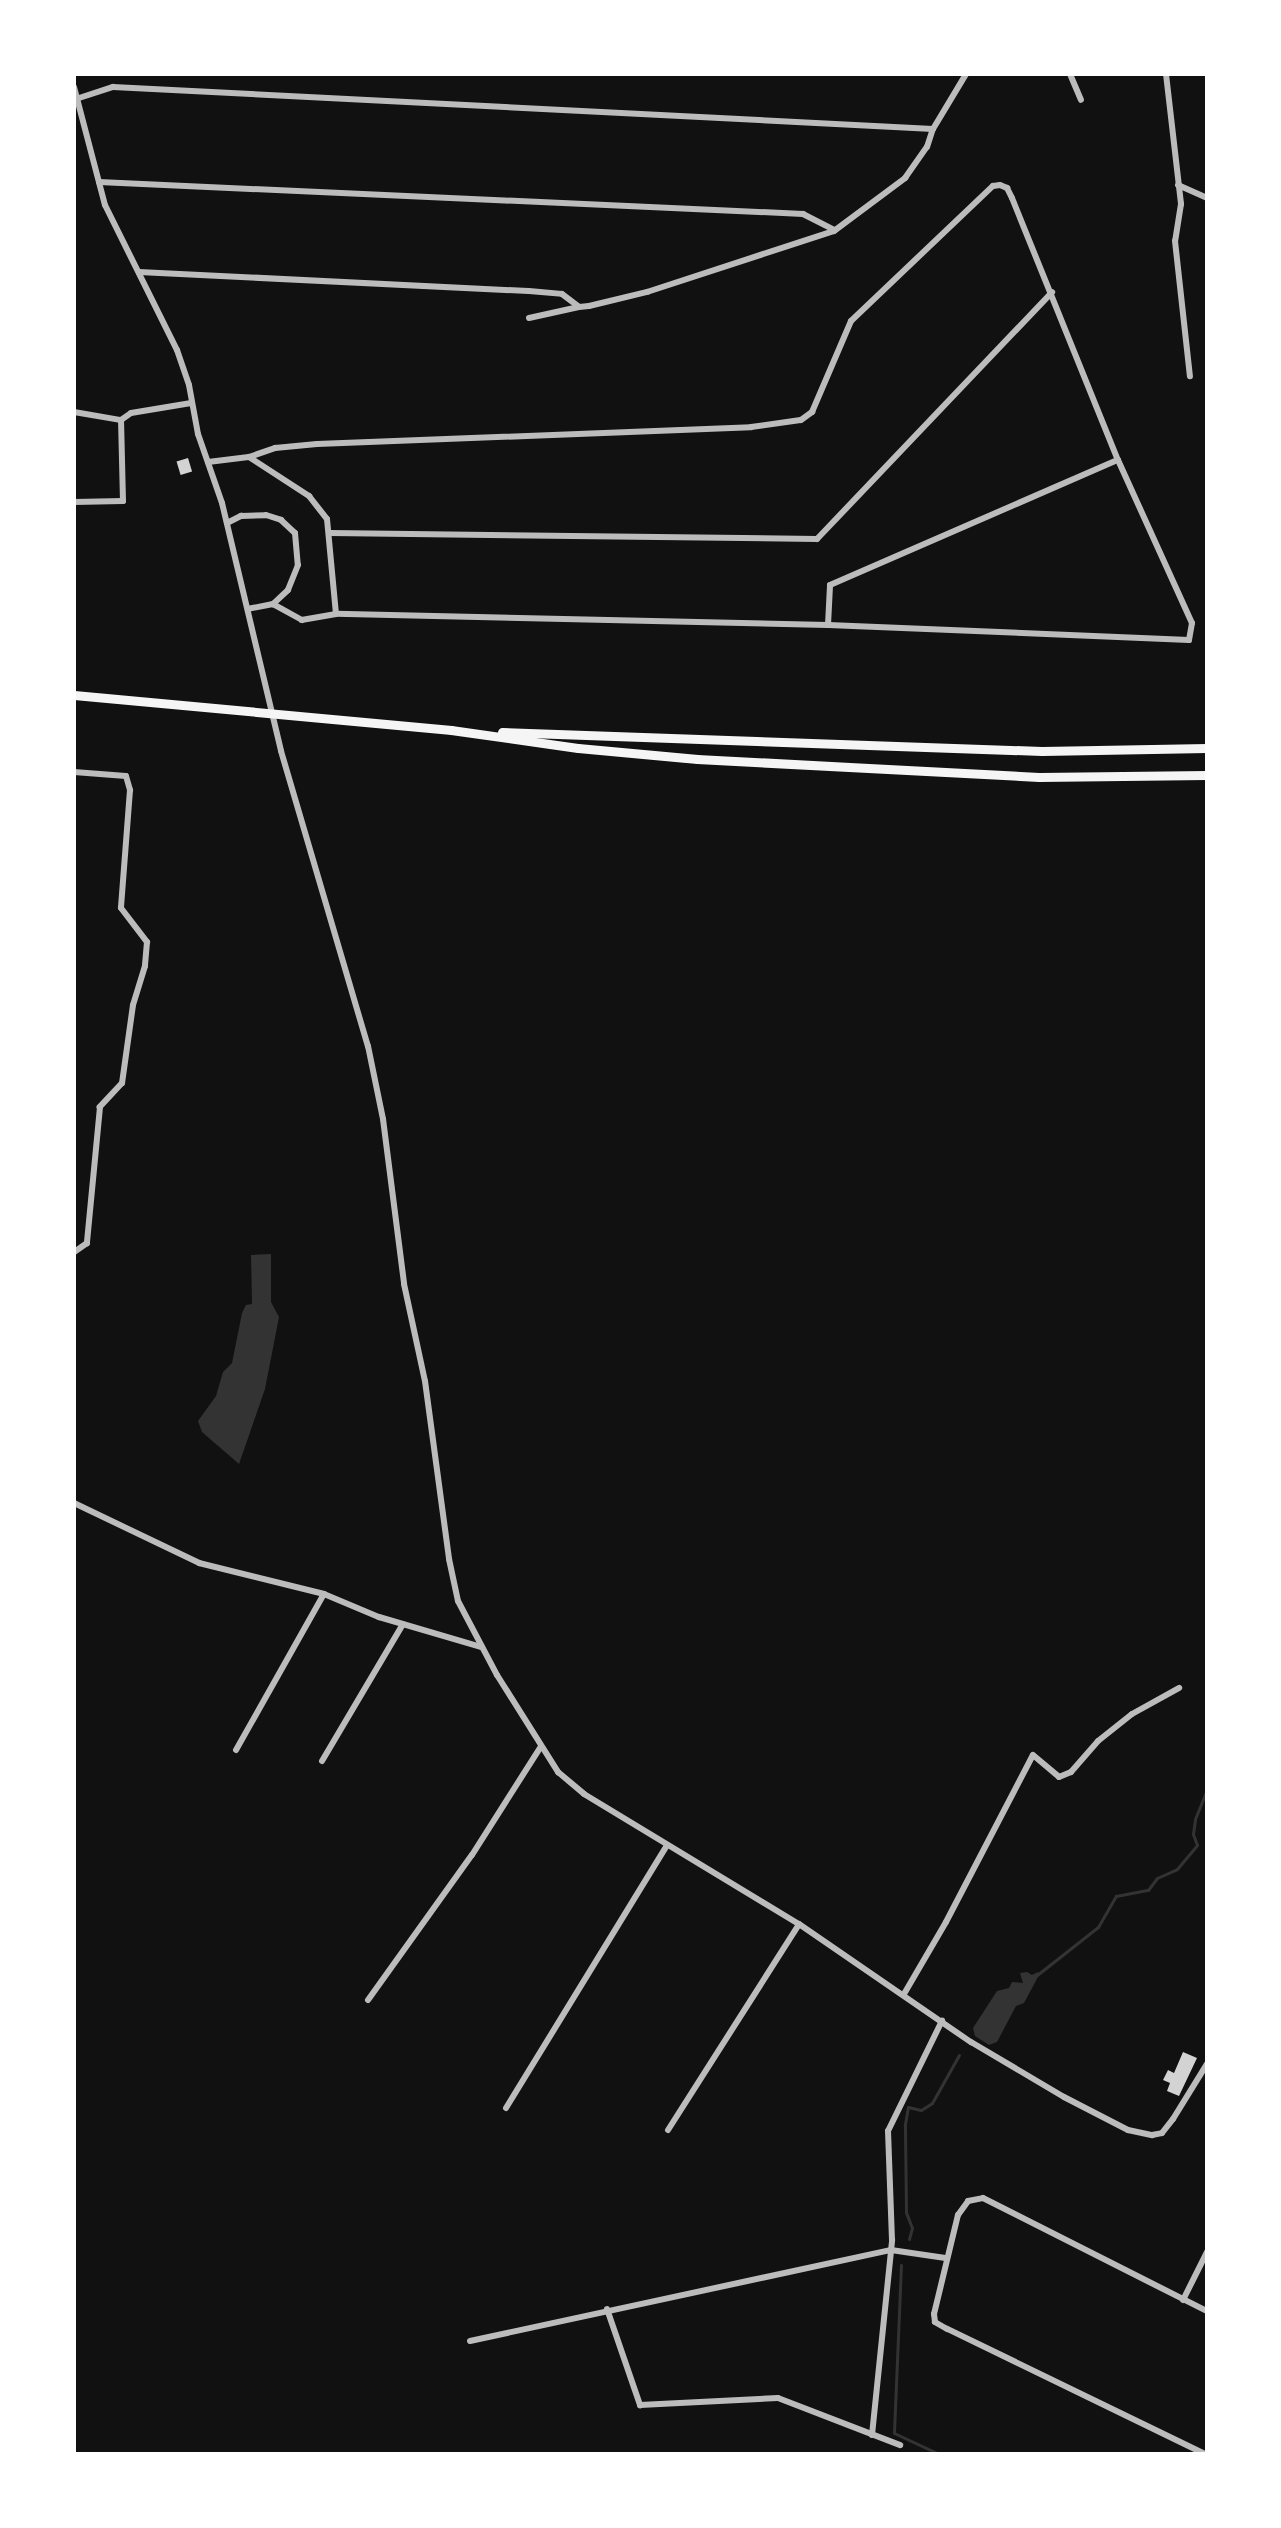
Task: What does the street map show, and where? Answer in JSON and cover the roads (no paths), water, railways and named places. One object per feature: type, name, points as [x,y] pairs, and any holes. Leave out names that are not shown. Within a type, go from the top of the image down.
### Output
[{"type":"main road","points":[[74,695],[451,730],[578,748],[880,771],[1039,777],[1207,775]]},
{"type":"main road","points":[[451,730],[1042,751],[1207,748]]},
{"type":"street","points":[[529,318],[647,292],[834,231],[905,178],[927,147],[933,129],[966,74]]},
{"type":"street","points":[[1070,74],[1081,100]]},
{"type":"street","points":[[1166,74],[1181,204],[1175,241],[1190,376]]},
{"type":"street","points":[[74,87],[99,182],[116,232],[177,350],[227,523],[271,713],[373,1065],[402,1270],[435,1443],[449,1559],[458,1601],[481,1647],[540,1748],[558,1772],[584,1794],[799,1924],[942,2021],[1062,2096],[1128,2130],[1143,2135],[1162,2133],[1207,2064]]},
{"type":"street","points":[[76,99],[113,87],[933,129]]},
{"type":"street","points":[[99,182],[803,214],[834,231]]},
{"type":"street","points":[[1178,185],[1207,198]]},
{"type":"street","points":[[208,462],[249,457],[275,448],[317,444],[751,427],[801,420],[812,412],[851,321],[993,186],[1007,188],[1118,460],[1192,623],[1189,640],[828,625],[336,614],[302,620],[273,604]]},
{"type":"street","points":[[139,272],[562,294],[579,307]]},
{"type":"street","points":[[330,533],[817,539],[1052,292]]},
{"type":"street","points":[[74,412],[121,420],[131,413],[191,403]]},
{"type":"street","points":[[74,502],[123,501],[121,420]]},
{"type":"street","points":[[249,457],[309,496],[327,519],[336,614]]},
{"type":"street","points":[[828,625],[830,585],[1118,460]]},
{"type":"street","points":[[227,523],[241,516],[266,515],[281,520],[295,533],[298,565],[288,590],[273,604],[248,609]]},
{"type":"street","points":[[74,772],[126,776],[130,790],[121,908],[147,942],[145,966],[133,1005],[122,1083],[100,1107],[87,1243],[74,1252]]},
{"type":"street","points":[[74,1503],[199,1563],[324,1594],[403,1624],[481,1647]]},
{"type":"street","points":[[236,1750],[324,1594]]},
{"type":"street","points":[[322,1761],[403,1624]]},
{"type":"street","points":[[904,1994],[946,1922],[1033,1755],[1059,1777],[1071,1772],[1098,1741],[1132,1714],[1179,1688]]},
{"type":"street","points":[[368,2000],[472,1855],[540,1748]]},
{"type":"street","points":[[506,2108],[667,1845]]},
{"type":"street","points":[[668,2130],[799,1924]]},
{"type":"street","points":[[872,2435],[891,2250],[888,2131],[942,2021]]},
{"type":"street","points":[[1205,2454],[935,2322],[945,2258],[958,2215],[968,2201],[983,2198],[1207,2311]]},
{"type":"street","points":[[470,2341],[891,2250],[945,2258]]},
{"type":"street","points":[[1183,2300],[1207,2252]]},
{"type":"street","points":[[607,2309],[640,2405],[778,2398],[900,2445]]},
{"type":"waterway","points":[[1037,1975],[1098,1927],[1116,1896],[1148,1890],[1157,1878],[1177,1869],[1197,1845],[1193,1834],[1195,1819],[1207,1790]]},
{"type":"waterway","points":[[909,2239],[912,2228],[906,2212],[905,2124],[908,2107],[921,2110],[932,2103],[959,2055]]},
{"type":"waterway","points":[[901,2265],[894,2433],[939,2454]]}]
